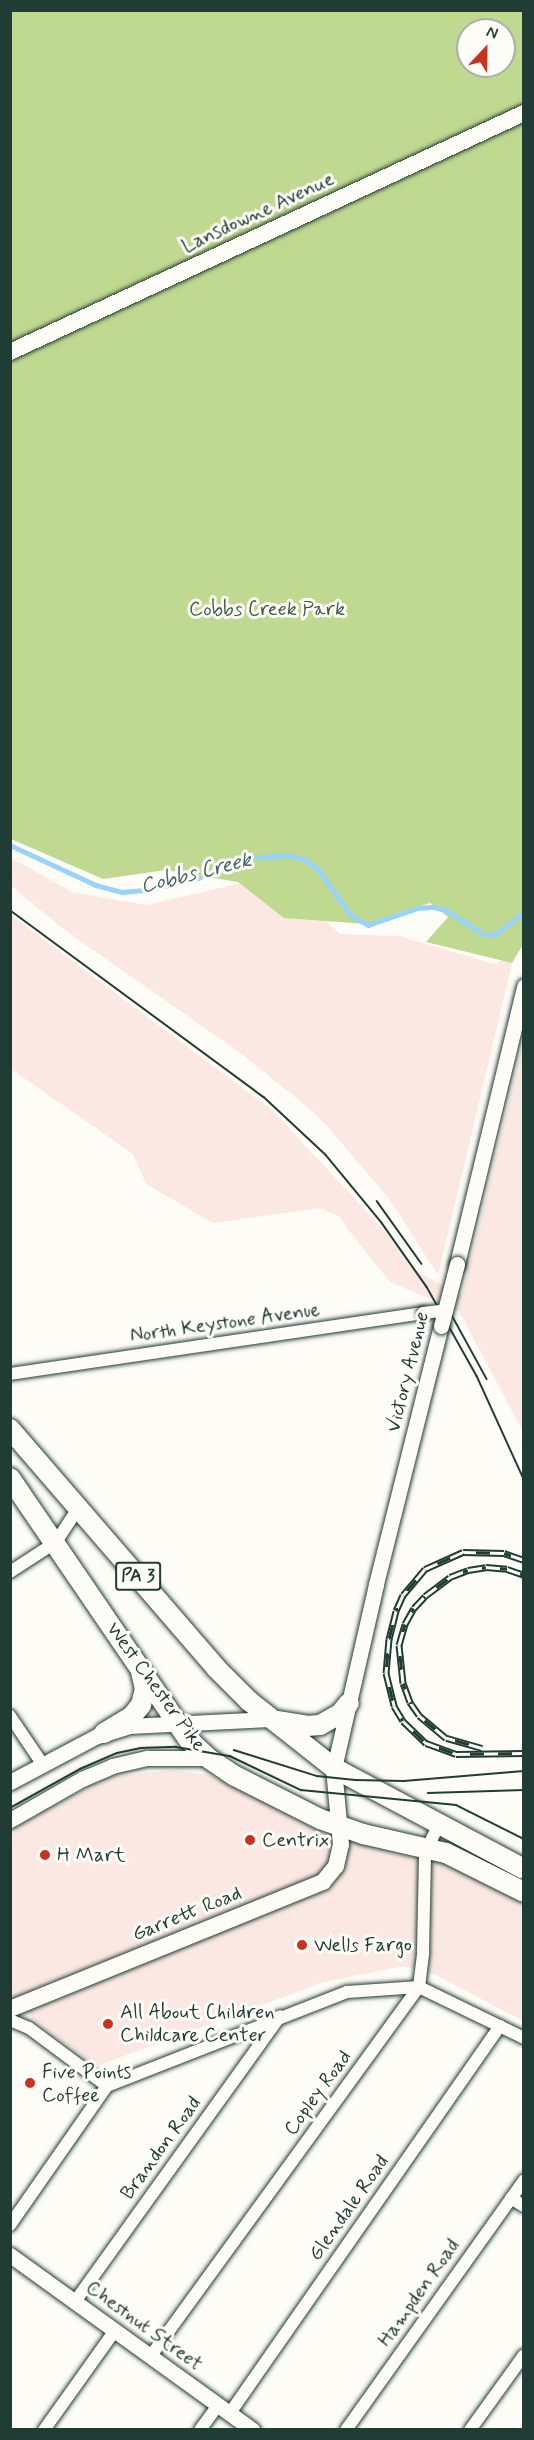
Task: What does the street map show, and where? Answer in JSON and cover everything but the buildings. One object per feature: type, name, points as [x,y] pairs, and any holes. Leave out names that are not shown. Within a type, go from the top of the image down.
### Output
[{"type":"main road","name":"Lansdowne Avenue","points":[[10,352],[524,114]]},
{"type":"main road","name":"PA 3","points":[[10,1428],[216,1668],[270,1719],[334,1768],[524,1869]]},
{"type":"main road","name":"West Chester Pike","points":[[10,1478],[56,1542],[189,1740],[208,1758],[304,1813],[339,1827],[427,1848]]},
{"type":"main road","points":[[105,1733],[132,1716],[141,1705],[145,1689],[139,1666]]},
{"type":"main road","points":[[270,1719],[292,1725],[320,1725],[340,1714],[349,1703]]},
{"type":"main road","name":"Garrett Road","points":[[10,2009],[316,1886],[328,1877],[336,1866],[341,1845],[334,1768]]},
{"type":"main road","name":"PA 3","points":[[427,1848],[454,1856],[524,1892]]},
{"type":"street","name":"Victory Avenue","points":[[334,1768],[376,1584],[446,1310],[524,986]]},
{"type":"street","name":"North Keystone Avenue","points":[[10,1374],[446,1310]]},
{"type":"street","points":[[10,1572],[56,1542],[79,1507]]},
{"type":"street","points":[[10,1716],[44,1765]]},
{"type":"street","points":[[10,1782],[105,1733],[129,1726],[270,1719]]},
{"type":"street","points":[[10,1820],[82,1779],[112,1766],[147,1758],[208,1758]]},
{"type":"street","name":"Copley Road","points":[[150,2357],[419,1987],[423,1952],[427,1848],[439,1824]]},
{"type":"street","points":[[10,2225],[107,2086],[280,2016],[347,1992],[419,1987],[524,2038]]},
{"type":"street","name":"Brandon Road","points":[[74,2303],[280,2016]]},
{"type":"street","points":[[10,2020],[29,2028],[107,2086]]},
{"type":"street","name":"Glendale Road","points":[[200,2430],[224,2409],[500,2026]]},
{"type":"street","name":"Hampden Road","points":[[346,2430],[524,2180]]},
{"type":"street","points":[[511,2198],[524,2206]]},
{"type":"street","name":"Chestnut Street","points":[[11,2256],[253,2430]]},
{"type":"street","points":[[44,2430],[114,2332]]},
{"type":"street","points":[[470,2430],[524,2355]]},
{"type":"shaded area","points":[[10,857],[72,892],[146,905],[251,881],[285,883],[340,934],[400,936],[494,964],[514,955],[438,1275],[388,1197],[317,1115],[242,1054],[66,931],[11,886]]},
{"type":"shaded area","points":[[11,915],[272,1110],[383,1229],[418,1272],[462,1295],[523,1041],[523,1432],[459,1311],[390,1282],[346,1227],[341,1217],[319,1208],[213,1223],[146,1184],[133,1154],[11,1069]]},
{"type":"shaded area","points":[[172,1770],[208,1775],[397,1855],[442,1860],[523,1903],[523,2021],[436,1975],[404,1966],[324,1982],[97,2066],[42,2027],[11,1996],[10,1830],[108,1777]]},
{"type":"green space","name":"Cobbs Creek Park","points":[[10,11],[523,11],[524,943],[512,963],[426,942],[448,917],[430,903],[367,924],[284,918],[238,882],[166,870],[103,879],[11,839]]},
{"type":"waterway","name":"Cobbs Creek","points":[[10,845],[96,885],[122,892],[146,890],[198,878],[244,858],[290,855],[304,859],[317,868],[351,915],[368,925],[418,908],[434,907],[446,910],[485,935],[496,934],[524,912]]},
{"type":"tram line","points":[[10,910],[264,1097],[326,1155],[382,1223],[427,1287],[477,1376],[524,1479]]},
{"type":"tram line","points":[[377,1201],[422,1264]]},
{"type":"tram line","points":[[447,1306],[487,1379]]},
{"type":"tram line","points":[[10,1808],[80,1769],[117,1753],[140,1748],[176,1747],[230,1756],[301,1790],[456,1805],[524,1839]]},
{"type":"tram line","points":[[234,1750],[317,1776],[355,1780],[404,1781],[524,1771]]},
{"type":"tram line","points":[[428,1793],[524,1790]]},
{"type":"railway","points":[[524,1560],[504,1553],[463,1552],[425,1569],[403,1595],[396,1611],[389,1639],[386,1673],[394,1706],[403,1721],[426,1743],[456,1754],[524,1753]]},
{"type":"railway","points":[[482,1748],[446,1738],[419,1715],[410,1702],[403,1683],[399,1645],[405,1624],[414,1608],[425,1596],[450,1577],[468,1570],[486,1567],[507,1569],[524,1575]]},
{"type":"place","name":"Centrix","points":[[250,1840]]},
{"type":"place","name":"H Mart","points":[[45,1855]]},
{"type":"place","name":"Wells Fargo","points":[[302,1945]]},
{"type":"place","name":"All About Children Childcare Center","points":[[108,2024]]},
{"type":"place","name":"Five Points Coffee","points":[[30,2083]]}]
